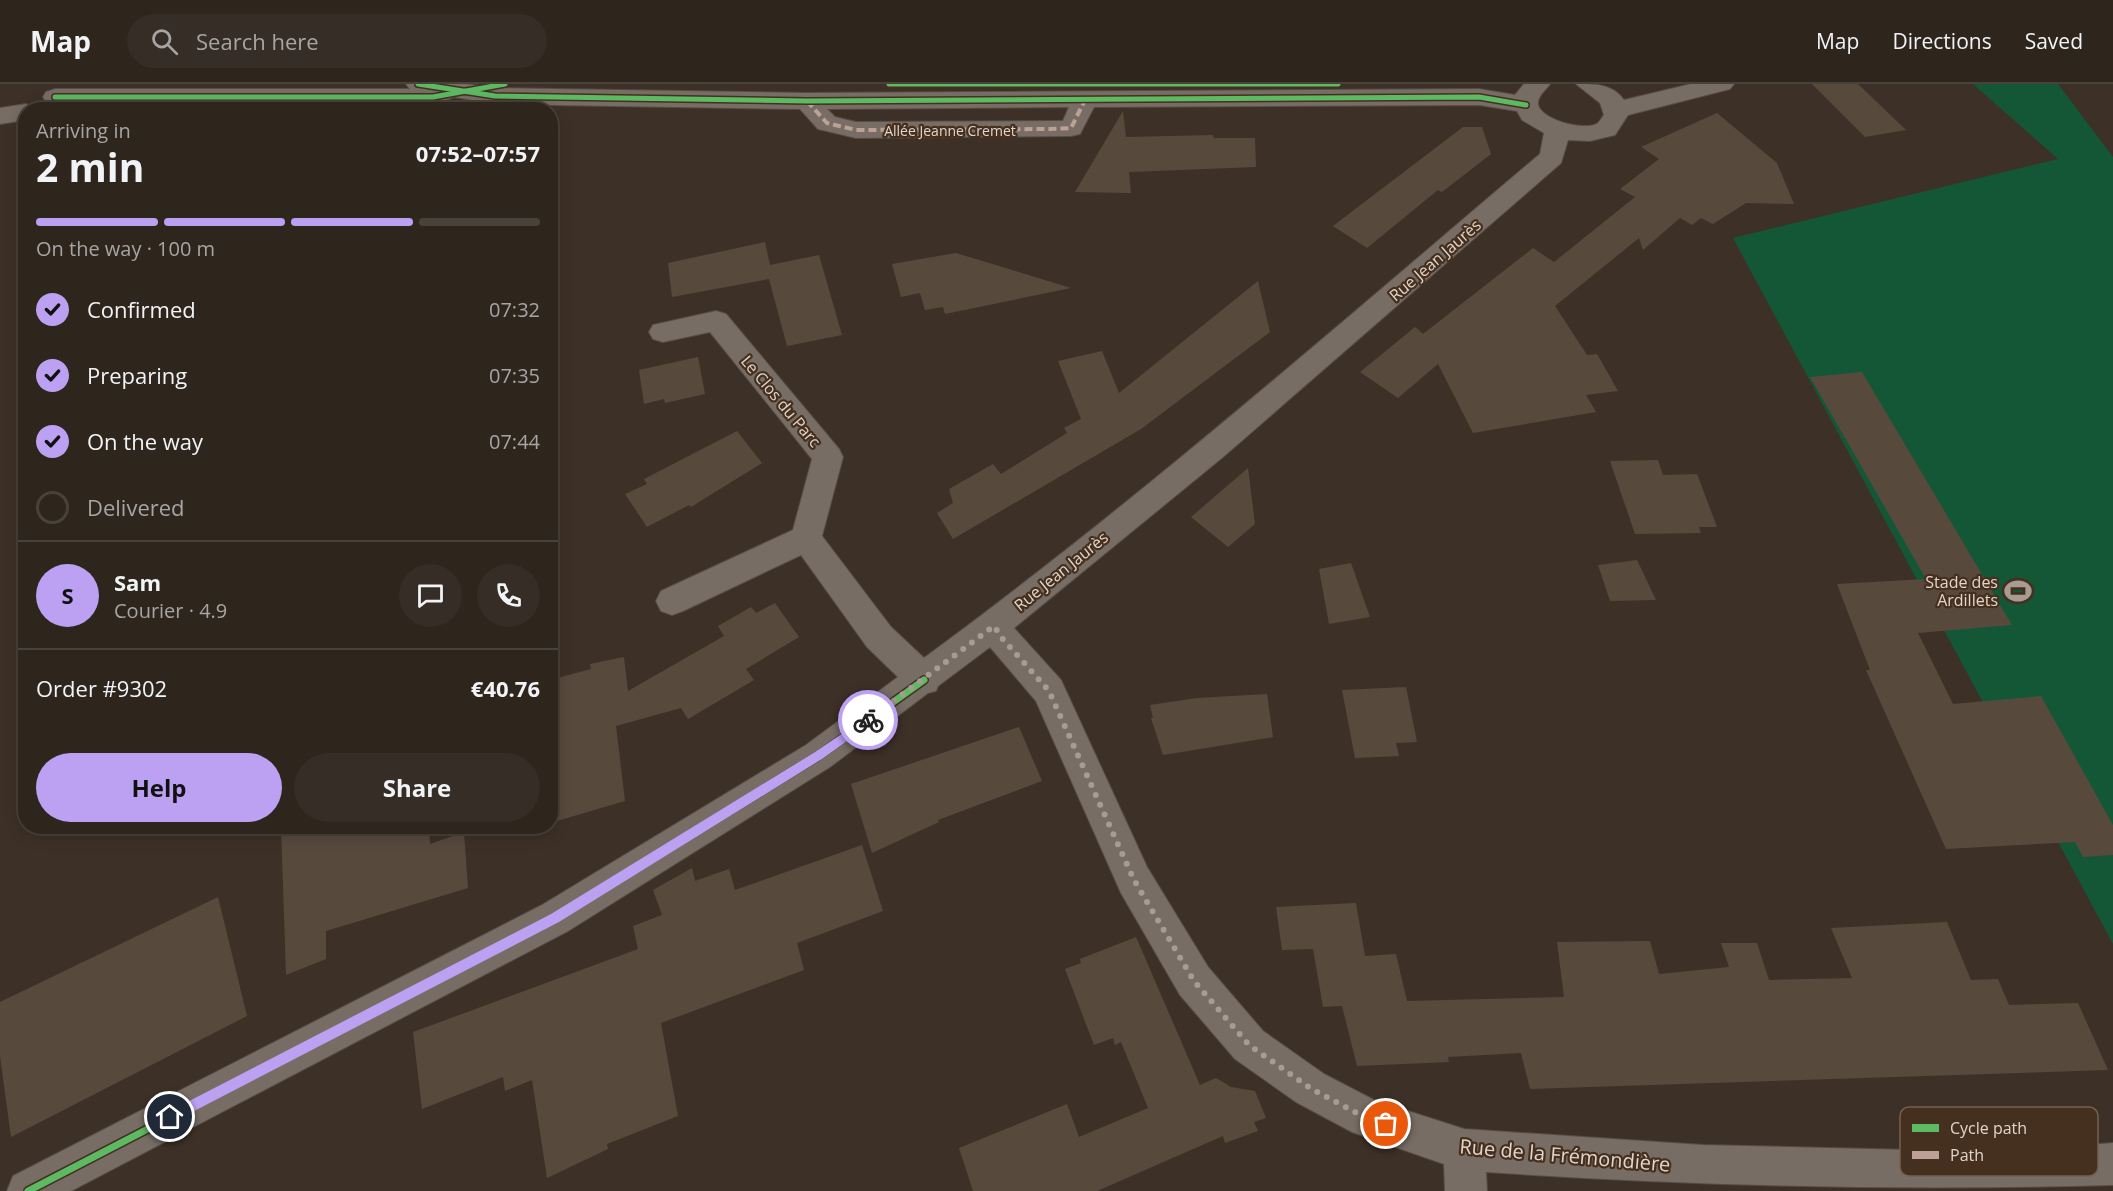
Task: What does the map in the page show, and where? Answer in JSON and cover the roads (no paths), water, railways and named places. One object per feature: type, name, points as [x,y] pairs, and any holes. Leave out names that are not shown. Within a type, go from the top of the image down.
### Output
[{"type":"street","points":[[43,102],[62,89],[80,84]]},
{"type":"street","points":[[418,84],[461,90]]},
{"type":"street","points":[[62,89],[433,97],[461,90],[505,84]]},
{"type":"street","points":[[889,84],[1338,84]]},
{"type":"street","points":[[1480,84],[1532,93],[1538,121],[1557,131],[1580,135],[1599,132],[1611,125],[1616,110],[1611,99],[1594,86]]},
{"type":"street","points":[[1594,86],[1626,90],[1663,84]]},
{"type":"street","points":[[1616,110],[1722,84]]},
{"type":"street","name":"Allée Jeanne Cremet","points":[[461,90],[495,96],[807,101],[827,123],[856,130],[1071,128],[1086,98],[1479,97],[1532,93]]},
{"type":"street","points":[[0,116],[18,113]]},
{"type":"street","name":"Rue Jean Jaurès","points":[[28,1191],[555,918],[819,756],[994,626],[1221,441],[1552,158],[1557,131]]},
{"type":"street","name":"Le Clos du Parc","points":[[663,332],[716,321],[828,457],[806,538]]},
{"type":"street","points":[[672,601],[806,538],[879,637],[924,680]]},
{"type":"street","name":"Rue de la Frémondière","points":[[994,626],[1049,691],[1134,880],[1194,981],[1249,1045],[1310,1088],[1366,1118],[1464,1150],[1702,1166],[1900,1171]]},
{"type":"street","points":[[1464,1150],[1466,1191]]},
{"type":"street","name":"Rue de la Frémondière","points":[[2098,1165],[2113,1164]]},
{"type":"place","name":"Stade des Ardillets","points":[[2018,591]]}]
